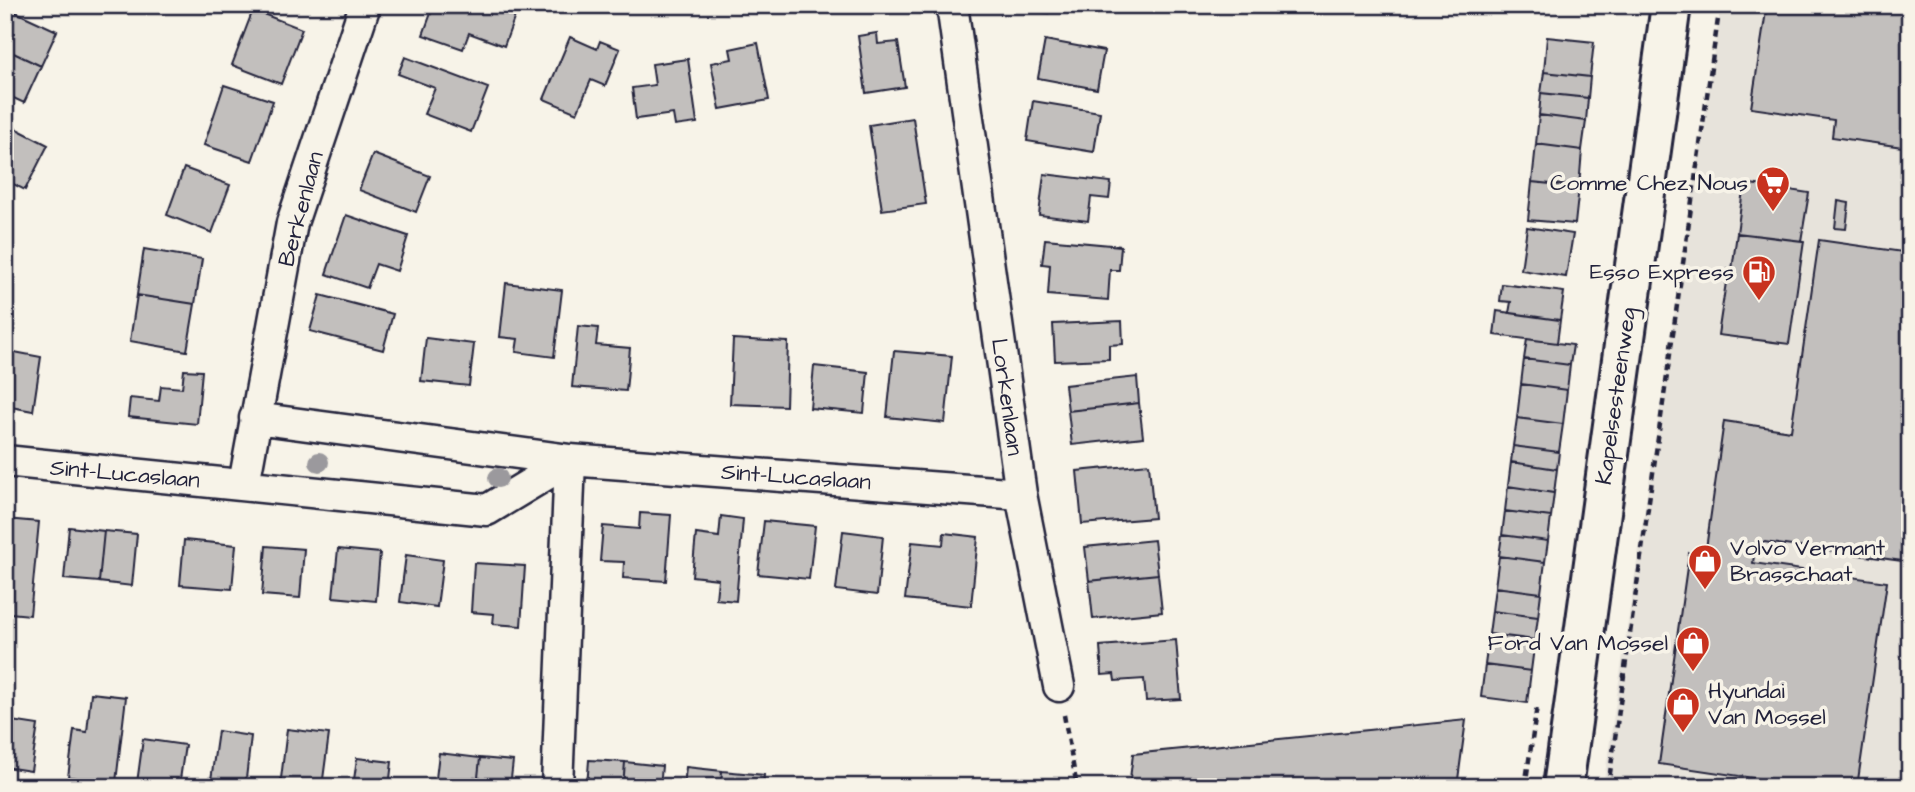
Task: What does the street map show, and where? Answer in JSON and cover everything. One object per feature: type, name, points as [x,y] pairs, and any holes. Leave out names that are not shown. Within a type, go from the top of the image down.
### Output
[{"type":"main road","name":"Kapelsesteenweg","points":[[1563,787],[1671,5]]},
{"type":"street","name":"Berkenlaan","points":[[255,418],[292,223],[365,5]]},
{"type":"street","name":"Lorkenlaan","points":[[952,5],[1021,494],[1059,686]]},
{"type":"street","name":"Sint-Lucaslaan","points":[[255,418],[570,460],[1021,494]]},
{"type":"street","points":[[244,484],[255,418]]},
{"type":"street","name":"Sint-Lucaslaan","points":[[5,461],[487,510],[570,460]]},
{"type":"street","points":[[557,787],[570,460]]},
{"type":"path","points":[[1608,787],[1720,5]]},
{"type":"path","points":[[1059,686],[1077,787]]},
{"type":"shaded area","points":[[1721,5],[1910,5],[1910,787],[1603,787]]},
{"type":"building","points":[[434,5],[519,5],[504,46],[469,33],[463,49],[423,35]]},
{"type":"building","points":[[1006,5],[1049,5],[1048,13]]},
{"type":"building","points":[[1767,5],[1910,5],[1910,148],[1832,137],[1834,120],[1751,108]]},
{"type":"building","points":[[7,8],[57,31],[41,66],[5,49]]},
{"type":"building","points":[[253,10],[302,29],[281,84],[232,65]]},
{"type":"building","points":[[877,33],[878,44],[898,42],[905,87],[866,93],[858,36]]},
{"type":"building","points":[[570,37],[597,49],[600,41],[620,49],[605,86],[591,80],[577,113],[544,99]]},
{"type":"building","points":[[1547,37],[1594,42],[1590,77],[1544,72]]},
{"type":"building","points":[[1045,40],[1104,51],[1097,89],[1038,78]]},
{"type":"building","points":[[758,43],[769,100],[720,109],[711,63],[732,59],[730,49]]},
{"type":"building","points":[[5,49],[41,66],[24,103],[5,94]]},
{"type":"building","points":[[405,57],[488,88],[471,132],[424,114],[435,88],[398,74]]},
{"type":"building","points":[[688,59],[697,123],[675,126],[673,114],[636,119],[632,88],[655,85],[652,64]]},
{"type":"building","points":[[1544,72],[1590,77],[1588,98],[1541,93]]},
{"type":"building","points":[[224,85],[273,101],[252,161],[204,145]]},
{"type":"building","points":[[1541,93],[1588,98],[1586,121],[1539,115]]},
{"type":"building","points":[[1033,101],[1100,112],[1094,152],[1027,141]]},
{"type":"building","points":[[1539,115],[1586,121],[1582,150],[1536,144]]},
{"type":"building","points":[[913,118],[926,204],[882,210],[869,125]]},
{"type":"building","points":[[5,123],[48,145],[25,190],[5,180]]},
{"type":"building","points":[[1536,144],[1582,150],[1579,187],[1532,182]]},
{"type":"building","points":[[373,154],[430,176],[416,212],[359,190]]},
{"type":"building","points":[[184,168],[230,185],[212,233],[167,215]]},
{"type":"building","points":[[1044,174],[1111,182],[1109,199],[1091,197],[1088,221],[1039,215]]},
{"type":"building","points":[[1532,182],[1579,187],[1575,224],[1528,220]]},
{"type":"building","name":"Comme Chez Nous","points":[[1744,183],[1809,193],[1801,241],[1737,233]]},
{"type":"building","points":[[1838,201],[1849,203],[1846,229],[1835,228]]},
{"type":"building","points":[[346,215],[408,236],[397,271],[376,264],[367,288],[326,274]]},
{"type":"building","points":[[1527,227],[1573,234],[1566,277],[1521,270]]},
{"type":"building","name":"Esso Express","points":[[1737,233],[1804,241],[1789,344],[1718,335],[1728,269],[1732,270]]},
{"type":"building","points":[[1045,239],[1121,246],[1119,270],[1110,270],[1108,300],[1048,295],[1050,265],[1042,264]]},
{"type":"building","points":[[1819,240],[1910,253],[1910,562],[1756,541],[1753,563],[1887,582],[1857,787],[1814,787],[1659,764],[1689,553],[1705,556],[1724,421],[1791,431]]},
{"type":"building","points":[[144,249],[202,259],[195,304],[137,295]]},
{"type":"building","points":[[506,283],[562,290],[554,357],[516,352],[518,339],[500,337]]},
{"type":"building","points":[[1502,284],[1564,292],[1560,320],[1509,313],[1511,302],[1500,301]]},
{"type":"building","points":[[137,295],[195,304],[187,351],[130,341]]},
{"type":"building","points":[[320,295],[393,314],[383,350],[310,331]]},
{"type":"building","points":[[1497,311],[1560,320],[1557,343],[1494,335]]},
{"type":"building","points":[[1122,321],[1123,344],[1109,345],[1109,359],[1055,361],[1053,324]]},
{"type":"building","points":[[578,326],[598,328],[596,345],[630,348],[626,391],[572,387]]},
{"type":"building","points":[[426,338],[474,344],[469,386],[421,381]]},
{"type":"building","points":[[733,339],[788,342],[786,406],[730,404]]},
{"type":"building","points":[[1527,339],[1573,345],[1570,365],[1524,359]]},
{"type":"building","points":[[9,351],[41,357],[33,411],[5,406]]},
{"type":"building","points":[[894,351],[952,356],[945,423],[887,417]]},
{"type":"building","points":[[1524,359],[1570,365],[1567,390],[1521,384]]},
{"type":"building","points":[[814,366],[868,372],[864,413],[810,408]]},
{"type":"building","points":[[184,370],[202,371],[197,424],[128,417],[130,398],[159,401],[161,386],[182,388]]},
{"type":"building","points":[[1137,377],[1139,403],[1068,411],[1065,385]]},
{"type":"building","points":[[1521,384],[1567,390],[1563,424],[1517,418]]},
{"type":"building","points":[[1139,403],[1143,437],[1072,445],[1068,411]]},
{"type":"building","points":[[1517,418],[1563,424],[1559,452],[1513,446]]},
{"type":"building","points":[[1513,446],[1559,452],[1557,469],[1511,462]]},
{"type":"building","points":[[1511,462],[1557,469],[1554,493],[1508,486]]},
{"type":"building","points":[[1149,464],[1154,518],[1082,524],[1077,471]]},
{"type":"building","points":[[1508,486],[1554,493],[1551,517],[1505,511]]},
{"type":"building","points":[[1505,511],[1551,517],[1548,541],[1502,535]]},
{"type":"building","points":[[640,513],[671,515],[666,581],[623,578],[624,562],[600,561],[603,526],[639,529]]},
{"type":"building","points":[[721,516],[743,519],[736,601],[716,599],[718,579],[692,576],[696,534],[719,537]]},
{"type":"building","points":[[5,519],[39,522],[30,615],[10,613],[12,589],[5,588]]},
{"type":"building","points":[[764,521],[815,526],[809,579],[758,574]]},
{"type":"building","points":[[69,527],[104,531],[99,582],[64,579]]},
{"type":"building","points":[[104,531],[137,534],[132,586],[99,582]]},
{"type":"building","points":[[843,531],[883,536],[877,595],[836,590]]},
{"type":"building","points":[[944,533],[978,537],[971,606],[905,599],[912,542],[943,545]]},
{"type":"building","points":[[1502,535],[1548,541],[1545,562],[1499,556]]},
{"type":"building","points":[[184,540],[236,545],[232,589],[180,585]]},
{"type":"building","points":[[1154,540],[1158,574],[1089,581],[1085,547]]},
{"type":"building","points":[[266,546],[304,549],[300,598],[262,595]]},
{"type":"building","points":[[338,549],[380,553],[376,601],[333,597]]},
{"type":"building","points":[[406,555],[443,560],[437,607],[400,602]]},
{"type":"building","points":[[1499,556],[1545,562],[1541,593],[1495,587]]},
{"type":"building","points":[[474,563],[525,566],[521,626],[493,624],[494,614],[471,612]]},
{"type":"building","points":[[1158,574],[1162,612],[1093,619],[1089,581]]},
{"type":"building","points":[[1495,587],[1541,593],[1538,617],[1492,611]]},
{"type":"building","points":[[1492,611],[1538,617],[1535,640],[1489,634]]},
{"type":"building","points":[[1489,634],[1535,640],[1531,671],[1485,665]]},
{"type":"building","points":[[1176,640],[1181,699],[1146,701],[1144,679],[1115,681],[1114,674],[1102,675],[1100,646]]},
{"type":"building","points":[[1485,665],[1531,671],[1527,703],[1481,697]]},
{"type":"building","points":[[91,693],[126,697],[116,782],[68,777],[74,730],[87,732]]},
{"type":"building","points":[[5,720],[38,725],[31,771],[5,767]]},
{"type":"building","points":[[1466,720],[1457,787],[1129,787],[1133,754]]},
{"type":"building","points":[[287,729],[329,734],[322,787],[280,787]]},
{"type":"building","points":[[218,731],[251,736],[245,787],[210,787]]},
{"type":"building","points":[[143,739],[185,745],[179,787],[137,783]]},
{"type":"building","points":[[439,753],[480,758],[477,787],[435,787]]},
{"type":"building","points":[[357,758],[392,762],[389,787],[353,787]]},
{"type":"building","points":[[480,758],[513,761],[510,787],[477,787]]},
{"type":"building","points":[[589,760],[625,762],[623,787],[587,787]]},
{"type":"building","points":[[625,762],[662,766],[660,787],[623,787]]},
{"type":"building","points":[[686,767],[722,771],[721,787],[684,787]]},
{"type":"building","points":[[722,771],[764,775],[763,787],[721,787]]},
{"type":"place","name":"Comme Chez Nous","points":[[1773,213]]},
{"type":"place","name":"Esso Express","points":[[1759,302]]},
{"type":"place","name":"Volvo Vermant Brasschaat","points":[[1705,591]]},
{"type":"place","name":"Ford Van Mossel","points":[[1693,673]]},
{"type":"place","name":"Hyundai Van Mossel","points":[[1683,734]]}]
